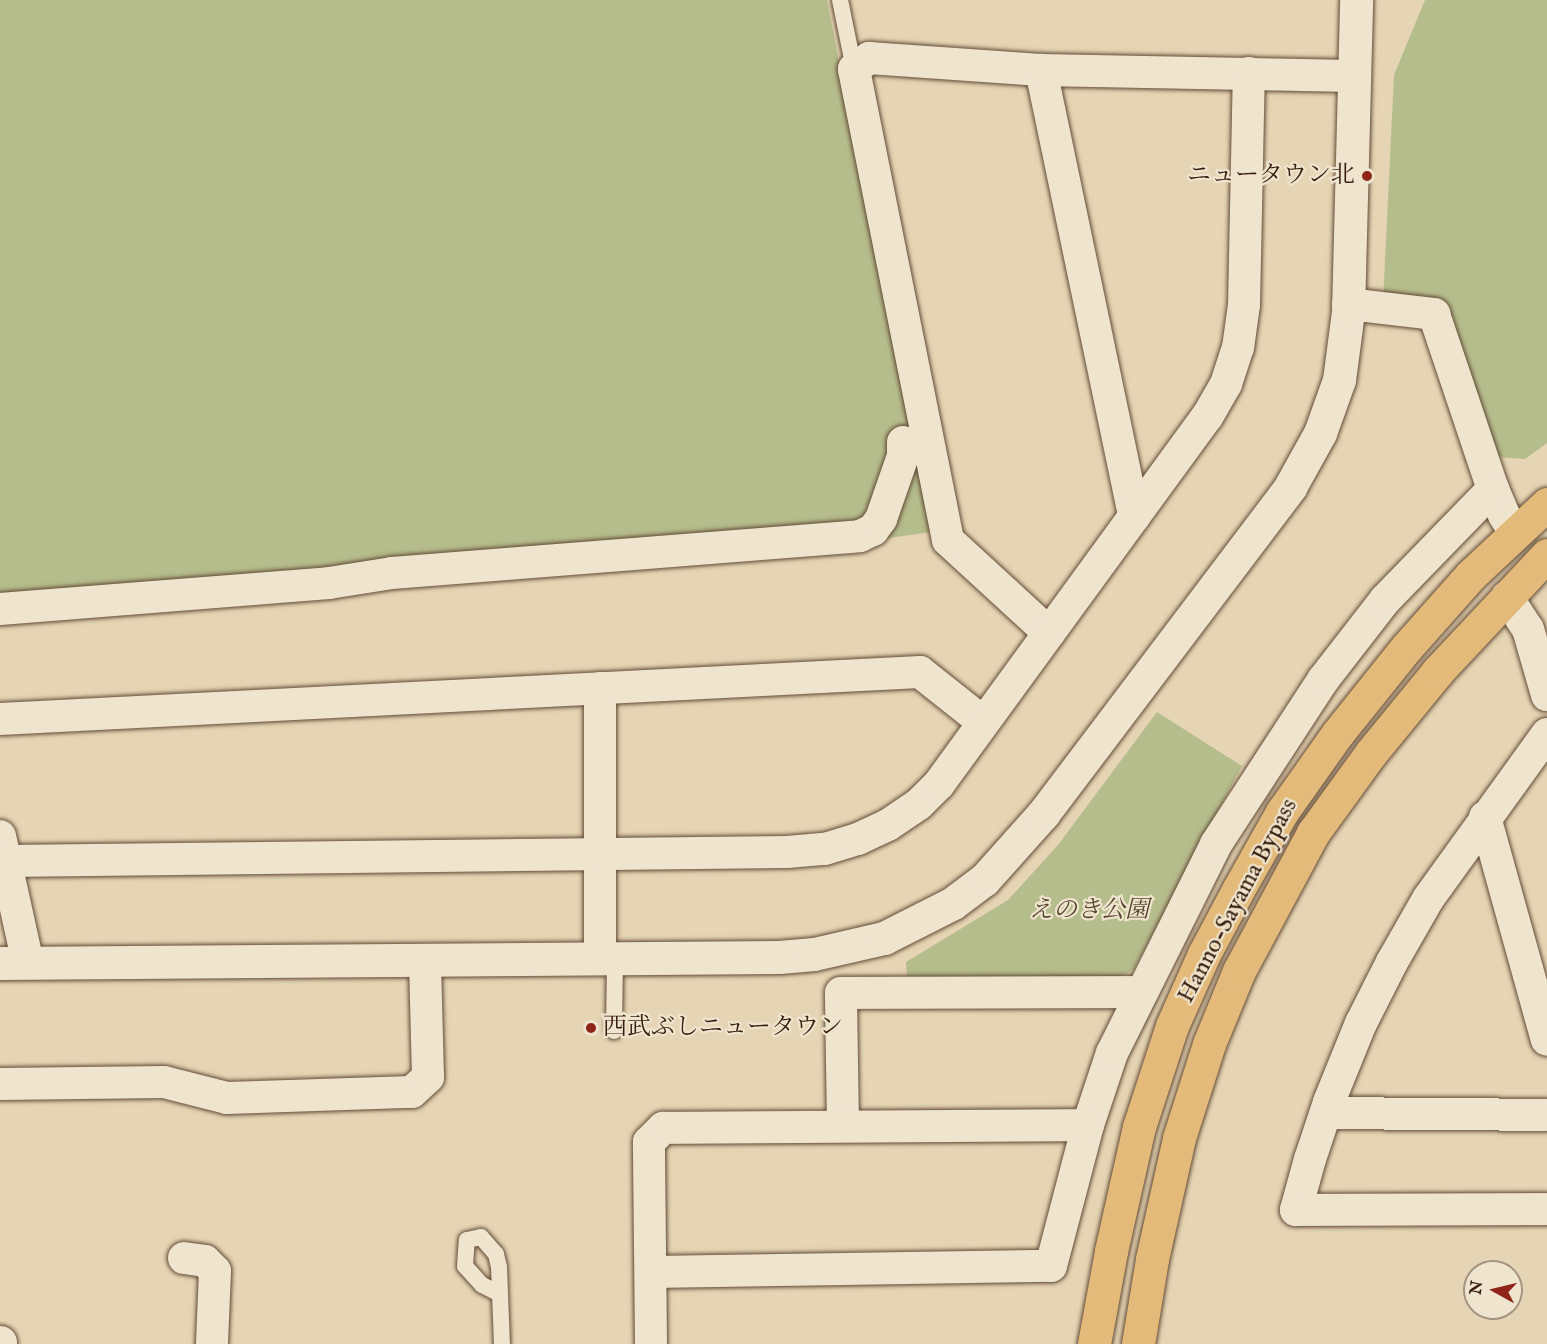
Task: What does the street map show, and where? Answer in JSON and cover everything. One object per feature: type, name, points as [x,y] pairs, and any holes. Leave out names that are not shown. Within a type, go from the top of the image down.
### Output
[{"type":"highway","name":"Hanno-Sayama Bypass","points":[[1094,1344],[1111,1251],[1139,1127],[1172,1026],[1214,936],[1282,812],[1338,733],[1407,647],[1457,591],[1547,504]]},
{"type":"highway","name":"Hanno-Sayama Bypass","points":[[1138,1344],[1152,1259],[1179,1138],[1209,1044],[1239,970],[1313,833],[1371,753],[1438,671],[1547,555]]},
{"type":"street","points":[[1249,73],[1244,305],[1238,348],[1226,384],[1207,417],[939,784],[919,804],[888,825],[858,839],[825,849],[787,852],[599,854],[3,849],[14,963],[779,957],[851,947],[884,938],[953,903],[984,880],[1043,814],[1290,487],[1320,433],[1339,380],[1348,304],[1356,0]]},
{"type":"street","points":[[1049,633],[948,540],[854,69],[869,58],[1041,70],[1354,76]]},
{"type":"street","points":[[1041,70],[1134,516]]},
{"type":"street","points":[[1348,304],[1434,314],[1493,489],[1504,515],[1516,534]]},
{"type":"street","points":[[0,609],[329,584],[392,573],[860,536],[873,530],[881,519],[903,456],[903,442]]},
{"type":"street","points":[[652,1272],[1051,1266],[1088,1125],[1112,1053],[1140,992],[1216,844],[1323,681],[1385,600],[1493,489]]},
{"type":"street","points":[[1507,597],[1528,629],[1542,659],[1547,695]]},
{"type":"street","points":[[0,719],[920,672],[983,722]]},
{"type":"street","points":[[600,688],[599,854],[608,960]]},
{"type":"street","points":[[1547,734],[1428,899],[1392,962],[1361,1023],[1326,1113],[1296,1210],[1547,1209]]},
{"type":"street","points":[[1485,817],[1547,1040]]},
{"type":"street","points":[[0,1084],[164,1082],[227,1098],[412,1092],[428,1077],[425,961]]},
{"type":"street","points":[[843,1126],[841,993],[1140,992]]},
{"type":"street","points":[[1326,1113],[1547,1115]]},
{"type":"street","points":[[651,1344],[649,1142],[663,1128],[1088,1125]]},
{"type":"street","points":[[184,1258],[205,1261],[215,1271],[212,1344]]},
{"type":"lane","points":[[840,0],[854,69]]},
{"type":"lane","points":[[608,960],[614,1031]]},
{"type":"lane","points":[[500,1294],[502,1344]]},
{"type":"green space","points":[[0,0],[827,0],[931,532],[855,543],[0,615]]},
{"type":"green space","points":[[1425,0],[1547,0],[1547,443],[1525,459],[1497,457],[1450,311],[1383,301],[1394,75]]},
{"type":"green space","name":"えのき公園","points":[[1157,712],[1242,766],[1134,969],[1119,978],[907,980],[906,962],[1008,900],[1058,845]]},
{"type":"place","name":"ニュータウン北","points":[[1367,176]]},
{"type":"place","name":"西武ぶしニュータウン","points":[[591,1028]]}]
